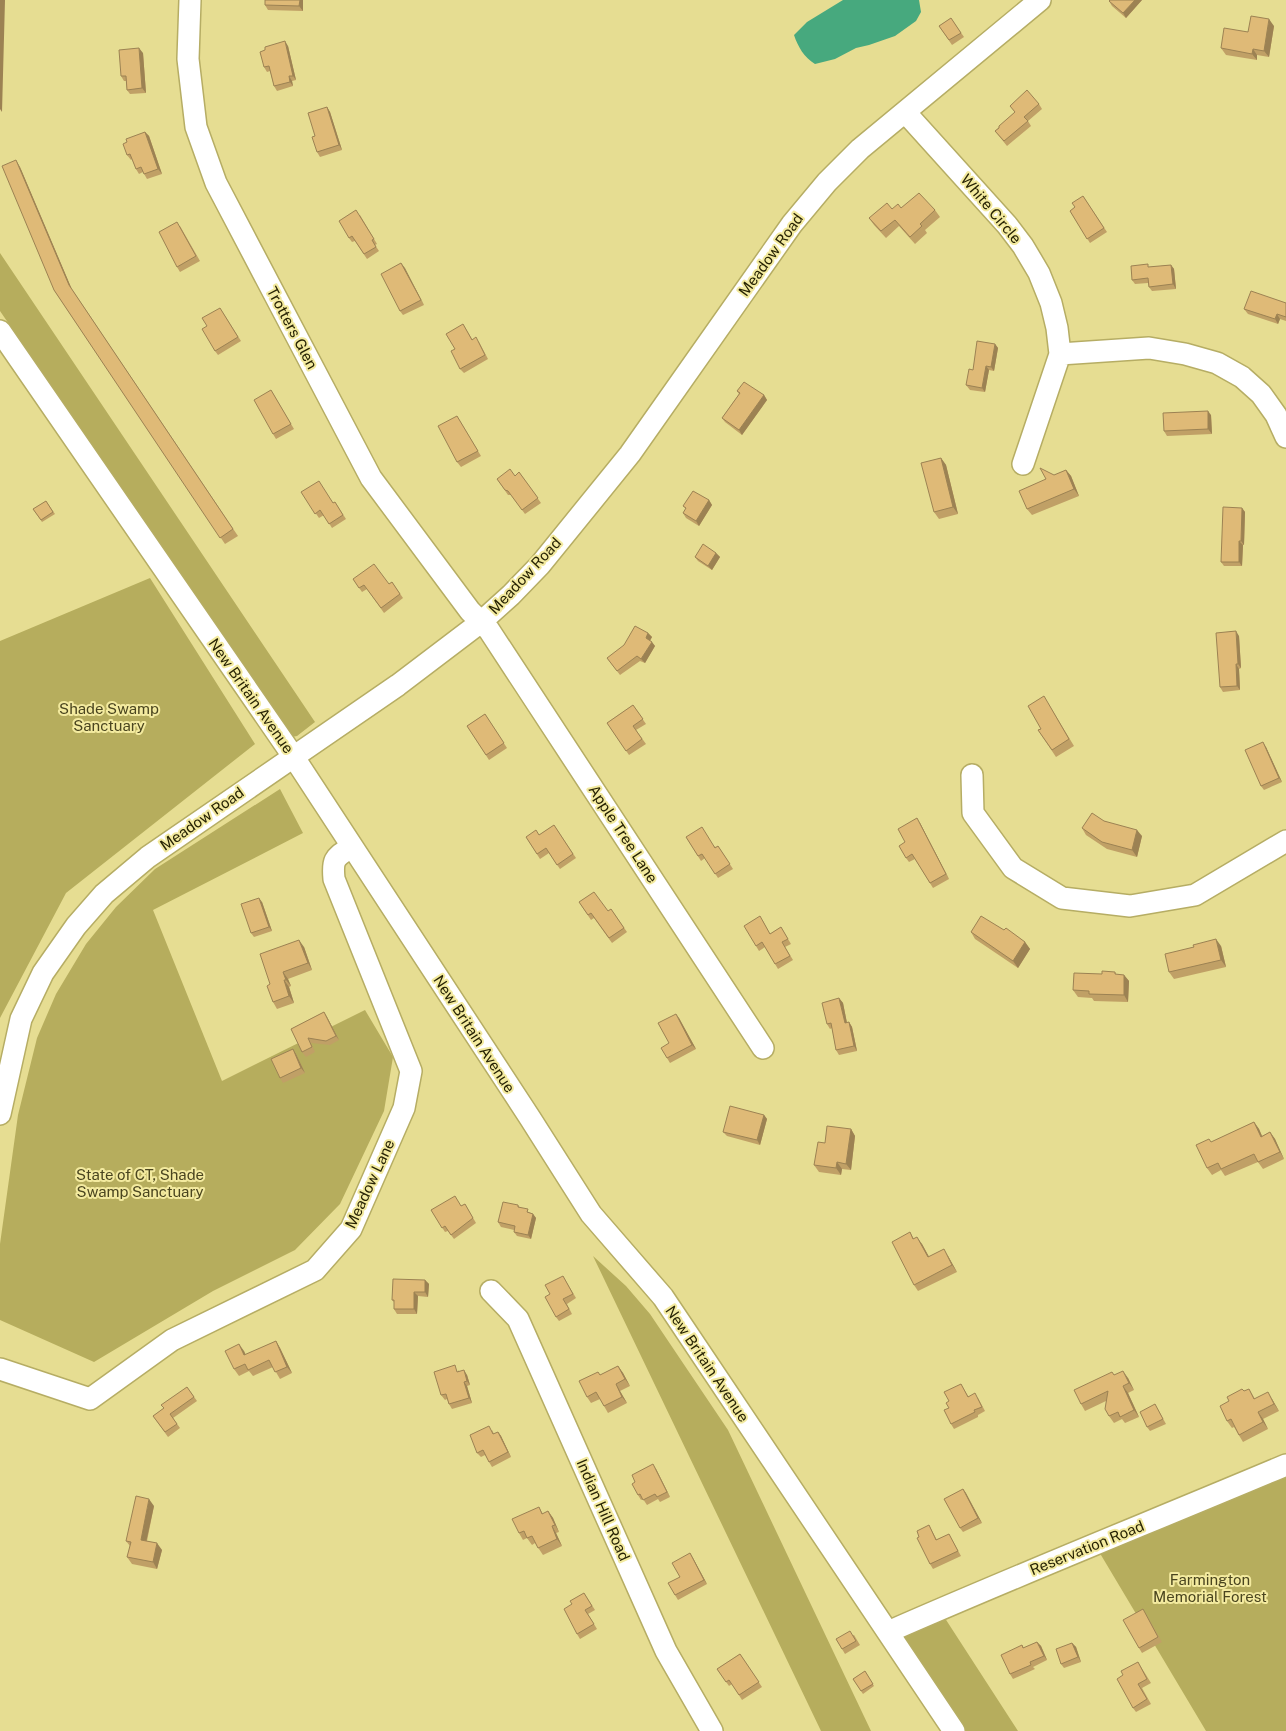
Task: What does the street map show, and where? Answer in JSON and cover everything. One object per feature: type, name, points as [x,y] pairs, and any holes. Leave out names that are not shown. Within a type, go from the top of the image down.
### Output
[{"type":"street","name":"Trotters Glen","points":[[190,0],[188,59],[196,127],[216,183],[371,478],[470,611],[481,622]]},
{"type":"street","name":"Meadow Road","points":[[0,1114],[21,1020],[43,973],[76,926],[104,894],[148,857],[398,685],[481,622],[540,564],[630,454],[792,224],[827,182],[860,149],[1040,0]]},
{"type":"street","name":"White Circle","points":[[905,112],[1007,225],[1023,246],[1039,273],[1051,304],[1057,328],[1060,354],[1023,464]]},
{"type":"street","name":"New Britain Avenue","points":[[0,331],[293,756],[530,1118],[590,1214],[663,1297],[954,1731]]},
{"type":"street","points":[[1060,354],[1149,348],[1185,354],[1217,363],[1242,377],[1261,394],[1276,415],[1286,437]]},
{"type":"street","name":"Apple Tree Lane","points":[[481,622],[489,630],[763,1048]]},
{"type":"street","points":[[972,775],[974,813],[1013,868],[1062,898],[1130,906],[1195,895],[1286,841]]},
{"type":"street","name":"Meadow Lane","points":[[0,1369],[90,1399],[172,1340],[315,1270],[351,1229],[404,1108],[411,1071],[334,879],[332,863],[336,857],[351,847]]},
{"type":"street","name":"Indian Hill Road","points":[[491,1291],[518,1319],[666,1651],[712,1731]]},
{"type":"street","name":"Reservation Road","points":[[888,1632],[953,1603],[1286,1465]]},
{"type":"green space","points":[[0,253],[315,722],[297,736],[292,737],[0,311]]},
{"type":"green space","name":"Shade Swamp Sanctuary","points":[[150,578],[255,744],[66,893],[0,1018],[0,641]]},
{"type":"green space","name":"State of CT, Shade Swamp Sanctuary","points":[[280,789],[303,833],[153,910],[222,1081],[365,1010],[393,1057],[384,1111],[340,1204],[295,1250],[213,1291],[94,1362],[0,1320],[0,1244],[18,1115],[37,1038],[56,994],[86,944],[116,907],[155,869]]},
{"type":"green space","points":[[593,1256],[626,1286],[650,1314],[728,1430],[871,1731],[821,1731]]},
{"type":"green space","name":"Farmington Memorial Forest","points":[[1286,1465],[1286,1731],[1206,1731],[1095,1545]]},
{"type":"green space","points":[[939,1609],[1018,1731],[954,1731],[888,1632]]},
{"type":"shaded area","points":[[843,0],[919,0],[921,12],[916,21],[895,36],[856,48],[835,59],[815,64],[802,51],[794,35],[807,22]]},
{"type":"building","points":[[265,0],[300,0],[299,6],[265,5]]},
{"type":"building","points":[[1110,0],[1135,0],[1123,13]]},
{"type":"building","points":[[1251,16],[1269,19],[1264,51],[1253,49],[1252,54],[1221,48],[1224,28],[1248,32]]},
{"type":"building","points":[[951,18],[961,33],[949,40],[939,26]]},
{"type":"building","points":[[285,41],[293,76],[289,76],[290,82],[274,86],[269,66],[264,67],[260,52],[265,50],[265,47]]},
{"type":"building","points":[[139,48],[142,88],[127,90],[126,76],[121,76],[119,50]]},
{"type":"building","points":[[1027,90],[1039,104],[1024,117],[1028,121],[1004,141],[995,131],[1015,112],[1010,106]]},
{"type":"building","points":[[327,107],[339,145],[317,152],[312,137],[315,136],[308,113]]},
{"type":"building","points":[[145,132],[158,169],[144,174],[141,167],[136,169],[130,154],[127,155],[123,144],[127,142],[126,139]]},
{"type":"building","points":[[16,160],[69,285],[233,529],[220,538],[54,290],[2,166]]},
{"type":"building","points":[[919,193],[935,210],[910,237],[895,220],[881,231],[869,218],[887,203],[892,209],[898,204],[901,208]]},
{"type":"building","points":[[1083,196],[1104,228],[1087,239],[1070,211],[1075,207],[1072,203]]},
{"type":"building","points":[[356,210],[374,239],[372,240],[376,247],[364,254],[352,236],[349,238],[339,221]]},
{"type":"building","points":[[177,222],[196,256],[177,267],[159,232]]},
{"type":"building","points":[[401,263],[421,300],[400,311],[381,274]]},
{"type":"building","points":[[1148,264],[1148,267],[1171,265],[1173,284],[1149,287],[1148,278],[1132,280],[1131,266]]},
{"type":"building","points":[[1251,291],[1286,303],[1286,317],[1277,314],[1275,319],[1244,309]]},
{"type":"building","points":[[220,308],[238,337],[215,351],[202,329],[207,326],[202,318]]},
{"type":"building","points":[[463,324],[472,340],[476,337],[485,355],[460,369],[451,351],[455,349],[446,334]]},
{"type":"building","points":[[977,341],[995,344],[991,367],[986,366],[982,388],[966,385],[969,369],[973,370]]},
{"type":"building","points":[[744,382],[764,395],[739,430],[722,418],[740,393],[737,391]]},
{"type":"building","points":[[271,390],[291,424],[273,434],[254,400]]},
{"type":"building","points":[[1208,411],[1208,429],[1164,431],[1163,413]]},
{"type":"building","points":[[457,416],[478,451],[457,462],[438,426]]},
{"type":"building","points":[[941,458],[953,507],[934,512],[921,463]]},
{"type":"building","points":[[1040,468],[1054,475],[1066,470],[1074,489],[1027,509],[1019,491],[1046,479]]},
{"type":"building","points":[[510,469],[515,476],[519,472],[538,498],[522,510],[497,479]]},
{"type":"building","points":[[319,481],[343,515],[329,524],[320,510],[315,514],[301,492]]},
{"type":"building","points":[[693,491],[709,500],[696,521],[683,513],[686,508],[683,506]]},
{"type":"building","points":[[46,501],[53,512],[41,520],[33,509]]},
{"type":"building","points":[[1223,507],[1242,508],[1239,562],[1221,562]]},
{"type":"building","points":[[703,544],[716,553],[708,566],[695,557]]},
{"type":"building","points":[[374,564],[389,584],[392,582],[400,594],[381,608],[364,585],[359,588],[353,579]]},
{"type":"building","points":[[635,626],[648,633],[646,638],[652,642],[641,659],[637,656],[617,671],[607,658],[624,645]]},
{"type":"building","points":[[1236,631],[1237,686],[1220,687],[1216,633]]},
{"type":"building","points":[[1044,696],[1069,739],[1052,750],[1038,730],[1041,729],[1028,706]]},
{"type":"building","points":[[633,705],[643,719],[633,726],[642,739],[626,751],[607,723]]},
{"type":"building","points":[[485,714],[504,743],[486,755],[467,726]]},
{"type":"building","points":[[1263,742],[1279,778],[1261,786],[1245,750]]},
{"type":"building","points":[[1092,813],[1104,821],[1137,830],[1132,850],[1102,842],[1082,828]]},
{"type":"building","points":[[917,818],[946,874],[930,883],[912,854],[906,858],[899,846],[905,842],[898,829]]},
{"type":"building","points":[[554,825],[573,854],[557,865],[546,848],[537,854],[526,837],[536,830],[539,835]]},
{"type":"building","points":[[702,827],[715,848],[718,846],[730,864],[715,874],[702,854],[698,856],[686,837]]},
{"type":"building","points":[[594,892],[608,911],[611,909],[624,928],[609,938],[591,913],[588,915],[579,902]]},
{"type":"building","points":[[259,898],[269,927],[251,933],[241,904]]},
{"type":"building","points":[[760,916],[770,934],[781,927],[788,939],[782,942],[790,956],[775,964],[762,942],[756,946],[744,926]]},
{"type":"building","points":[[981,916],[1004,930],[1006,928],[1025,942],[1013,961],[971,932]]},
{"type":"building","points":[[1216,939],[1221,960],[1169,972],[1165,954]]},
{"type":"building","points":[[299,940],[308,963],[283,972],[289,996],[273,1002],[267,986],[270,984],[260,954]]},
{"type":"building","points":[[1102,971],[1124,975],[1124,995],[1089,994],[1089,991],[1073,990],[1074,973],[1102,974]]},
{"type":"building","points":[[839,998],[845,1023],[849,1022],[854,1046],[836,1050],[831,1023],[827,1024],[822,1003]]},
{"type":"building","points":[[324,1012],[336,1036],[326,1041],[308,1038],[312,1047],[302,1052],[291,1029]]},
{"type":"building","points":[[676,1014],[692,1045],[667,1058],[661,1048],[669,1043],[658,1023]]},
{"type":"building","points":[[293,1049],[301,1068],[280,1078],[271,1059]]},
{"type":"building","points":[[730,1106],[764,1115],[757,1140],[723,1132]]},
{"type":"building","points":[[1254,1122],[1261,1137],[1270,1132],[1280,1152],[1258,1162],[1254,1154],[1221,1169],[1218,1163],[1207,1168],[1196,1145],[1209,1139],[1211,1142]]},
{"type":"building","points":[[827,1126],[851,1129],[846,1164],[837,1162],[836,1168],[814,1165],[818,1142],[825,1143]]},
{"type":"building","points":[[455,1196],[461,1206],[465,1204],[473,1218],[451,1235],[445,1226],[442,1228],[431,1210]]},
{"type":"building","points":[[503,1202],[528,1209],[527,1212],[533,1214],[528,1235],[514,1232],[515,1226],[498,1222]]},
{"type":"building","points":[[910,1232],[913,1239],[917,1237],[928,1257],[944,1249],[952,1265],[914,1285],[892,1242]]},
{"type":"building","points":[[563,1276],[573,1294],[563,1299],[569,1309],[556,1317],[545,1297],[550,1294],[545,1285]]},
{"type":"building","points":[[393,1279],[425,1280],[425,1292],[414,1292],[414,1309],[394,1309],[394,1300],[392,1300]]},
{"type":"building","points":[[276,1341],[287,1367],[275,1372],[269,1360],[248,1370],[245,1364],[234,1369],[225,1351],[239,1344],[244,1355]]},
{"type":"building","points":[[455,1365],[457,1372],[464,1370],[467,1381],[464,1382],[469,1398],[449,1404],[446,1394],[441,1395],[434,1372]]},
{"type":"building","points":[[618,1366],[625,1379],[616,1384],[622,1397],[604,1406],[596,1392],[587,1397],[579,1381],[598,1372],[600,1375]]},
{"type":"building","points":[[1123,1371],[1129,1383],[1123,1386],[1134,1410],[1120,1417],[1118,1412],[1109,1416],[1105,1409],[1108,1391],[1081,1404],[1074,1390],[1112,1372],[1114,1375]]},
{"type":"building","points":[[961,1384],[968,1397],[975,1393],[982,1407],[951,1424],[944,1410],[949,1408],[946,1403],[949,1401],[944,1392]]},
{"type":"building","points":[[187,1387],[194,1397],[170,1414],[177,1424],[165,1432],[153,1416],[164,1408],[161,1405]]},
{"type":"building","points":[[1242,1389],[1244,1391],[1249,1389],[1254,1399],[1268,1392],[1274,1404],[1258,1412],[1263,1422],[1239,1435],[1231,1419],[1227,1421],[1220,1406],[1229,1401],[1227,1397]]},
{"type":"building","points":[[1155,1404],[1163,1419],[1147,1427],[1140,1412]]},
{"type":"building","points":[[489,1426],[493,1434],[498,1432],[508,1452],[489,1462],[483,1450],[477,1453],[470,1435]]},
{"type":"building","points":[[653,1464],[667,1492],[657,1497],[655,1494],[643,1500],[632,1484],[635,1482],[632,1475]]},
{"type":"building","points":[[963,1489],[978,1518],[960,1528],[944,1499]]},
{"type":"building","points":[[136,1496],[149,1499],[141,1540],[157,1543],[153,1562],[127,1557],[131,1542],[126,1541]]},
{"type":"building","points":[[539,1507],[542,1514],[548,1511],[555,1525],[552,1526],[557,1539],[538,1548],[532,1536],[527,1538],[524,1531],[519,1533],[512,1519]]},
{"type":"building","points":[[929,1525],[936,1540],[949,1534],[958,1551],[930,1564],[917,1538],[919,1537],[917,1531]]},
{"type":"building","points":[[690,1553],[704,1580],[675,1595],[668,1583],[680,1577],[672,1563]]},
{"type":"building","points":[[584,1593],[592,1606],[585,1610],[594,1624],[577,1634],[564,1609],[572,1604],[570,1601]]},
{"type":"building","points":[[1143,1609],[1158,1637],[1139,1648],[1123,1620]]},
{"type":"building","points":[[850,1631],[856,1641],[842,1649],[836,1639]]},
{"type":"building","points":[[1037,1642],[1044,1656],[1030,1662],[1031,1665],[1010,1674],[1001,1655],[1022,1645],[1023,1648]]},
{"type":"building","points":[[1072,1643],[1078,1657],[1061,1664],[1056,1649]]},
{"type":"building","points":[[740,1654],[759,1682],[739,1695],[729,1680],[726,1682],[717,1669]]},
{"type":"building","points":[[1138,1662],[1147,1679],[1138,1684],[1147,1699],[1133,1708],[1117,1679],[1123,1675],[1121,1671]]},
{"type":"building","points":[[865,1671],[873,1684],[861,1691],[853,1679]]}]
